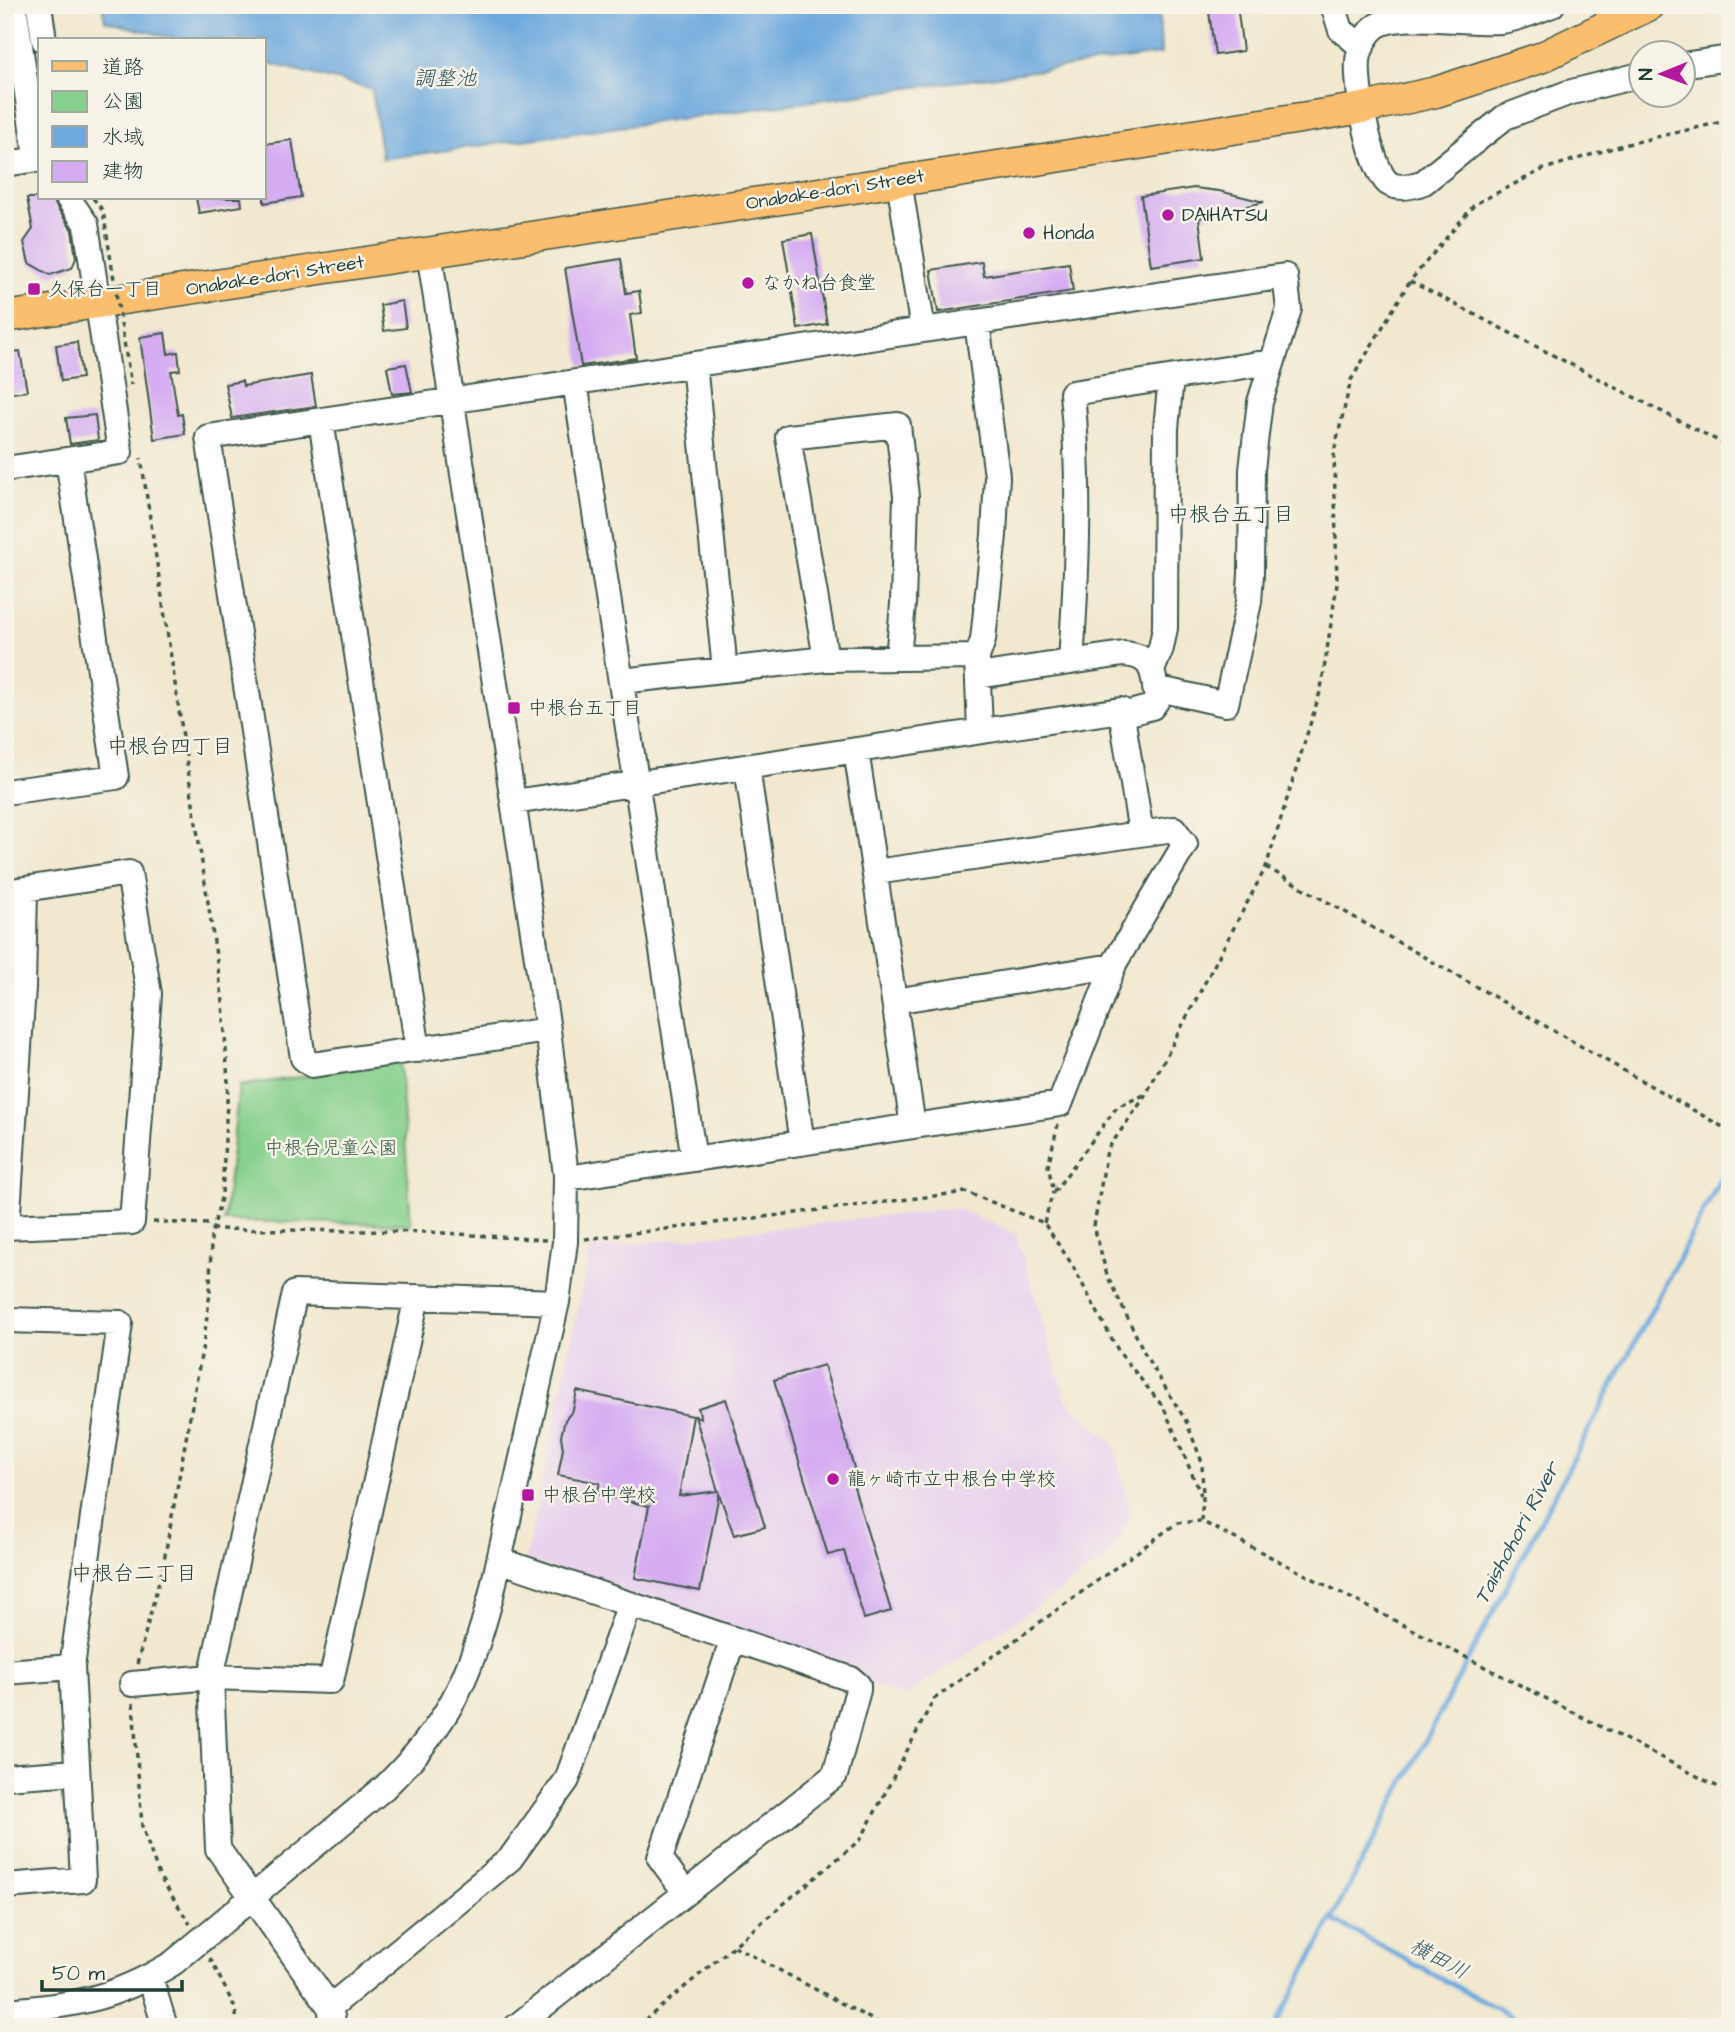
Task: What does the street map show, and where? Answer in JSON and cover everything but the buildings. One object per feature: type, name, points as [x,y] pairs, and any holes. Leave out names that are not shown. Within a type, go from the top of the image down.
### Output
[{"type":"main road","name":"Onabake-dori Street","points":[[5,317],[899,181],[1363,107],[1436,92],[1540,58],[1650,5]]},
{"type":"street","points":[[14,5],[38,153]]},
{"type":"street","points":[[39,5],[44,38]]},
{"type":"street","points":[[1333,5],[1341,30],[1362,47]]},
{"type":"street","points":[[1552,5],[1514,19],[1500,21],[1477,23],[1398,18],[1375,27],[1362,47],[1357,72],[1374,162],[1389,183],[1400,187],[1424,182],[1506,117],[1568,93],[1626,78]]},
{"type":"street","points":[[1696,63],[1730,58]]},
{"type":"street","points":[[5,164],[38,159]]},
{"type":"street","points":[[899,181],[923,330]]},
{"type":"street","points":[[5,470],[120,452],[86,223],[69,200]]},
{"type":"street","points":[[5,2011],[80,2003],[104,1997],[150,1977],[173,1963],[385,1787],[415,1758],[452,1704],[480,1638],[499,1560],[557,1301],[565,1242],[566,1178],[548,1030],[429,253]]},
{"type":"street","points":[[548,1030],[312,1065],[303,1058],[208,437],[1285,276],[1289,309],[1260,402],[1252,470],[1249,602],[1226,704],[1154,678],[1138,655],[1123,654],[1071,662],[978,667],[898,658],[826,659],[621,681]]},
{"type":"street","points":[[976,322],[997,476],[994,535],[978,667],[980,731]]},
{"type":"street","points":[[1071,662],[1078,556],[1077,446],[1072,393],[1271,362]]},
{"type":"street","points":[[694,364],[726,670]]},
{"type":"street","points":[[1122,715],[1152,707],[1157,700],[1154,678],[1165,628],[1166,428],[1171,378]]},
{"type":"street","points":[[575,382],[694,1159]]},
{"type":"street","points":[[321,420],[418,1050]]},
{"type":"street","points":[[826,659],[788,437],[898,425],[906,496],[903,604],[898,658]]},
{"type":"street","points":[[6,790],[116,776],[68,460]]},
{"type":"street","points":[[514,802],[1121,710],[1141,833]]},
{"type":"street","points":[[856,750],[913,1126]]},
{"type":"street","points":[[747,766],[802,1143]]},
{"type":"street","points":[[566,1178],[1060,1104],[1113,966],[1185,844],[1174,829],[875,872]]},
{"type":"street","points":[[130,873],[149,994],[132,1222],[6,1227],[23,987],[15,891],[130,873]]},
{"type":"street","points":[[894,1001],[1113,966]]},
{"type":"street","points":[[557,1301],[295,1293],[211,1677],[218,1849],[332,2017],[510,1859],[566,1780],[630,1604]]},
{"type":"street","points":[[132,1684],[211,1677],[331,1681],[416,1297]]},
{"type":"street","points":[[5,1320],[120,1323],[72,1667],[83,1880],[5,1886]]},
{"type":"street","points":[[499,1560],[851,1679],[858,1685],[835,1775],[516,2027]]},
{"type":"street","points":[[685,1892],[660,1857],[733,1639]]},
{"type":"street","points":[[5,1672],[72,1667]]},
{"type":"street","points":[[5,1777],[78,1772]]},
{"type":"street","points":[[150,1977],[165,2027]]},
{"type":"path","points":[[1201,1521],[1202,1462],[1185,1421],[1147,1358],[1107,1275],[1094,1226],[1107,1150],[1146,1094],[1266,867],[1321,689],[1336,584],[1334,452],[1351,380],[1410,281],[1475,204],[1544,169],[1623,145],[1730,120]]},
{"type":"path","points":[[95,200],[103,211],[131,385]]},
{"type":"path","points":[[1410,281],[1730,447]]},
{"type":"path","points":[[141,454],[223,1002],[228,1083],[222,1194],[211,1237],[210,1293],[204,1339],[163,1566],[132,1684],[142,1826],[159,1876],[201,1940],[235,2008],[238,2027]]},
{"type":"path","points":[[1266,867],[1730,1130]]},
{"type":"path","points":[[1044,1223],[1054,1192],[1117,1108],[1146,1094]]},
{"type":"path","points":[[1054,1192],[1048,1166],[1061,1110],[1060,1104]]},
{"type":"path","points":[[132,1222],[208,1224],[214,1229],[429,1232],[565,1242],[966,1192],[1044,1223],[1071,1263],[1119,1352],[1164,1408],[1203,1500]]},
{"type":"path","points":[[637,2027],[860,1839],[934,1699],[1177,1524],[1201,1521],[1730,1793]]},
{"type":"path","points":[[734,1947],[886,2027]]},
{"type":"shaded area","name":"龍ヶ崎市立中根台中学校","points":[[955,1208],[1016,1234],[1066,1400],[1114,1444],[1131,1513],[1110,1556],[905,1696],[526,1559],[590,1249]]},
{"type":"green space","name":"中根台児童公園","points":[[400,1062],[411,1224],[224,1221],[239,1086]]},
{"type":"water","name":"調整池","points":[[102,5],[1159,5],[1161,54],[382,159],[372,89],[266,62],[266,38],[172,38],[105,21]]},
{"type":"waterway","name":"Taishohori River","points":[[1275,2027],[1730,1161]]},
{"type":"waterway","name":"横田川","points":[[1333,1920],[1531,2027]]},
{"type":"place","name":"DAIHATSU","points":[[1168,215]]},
{"type":"place","name":"Honda","points":[[1029,233]]},
{"type":"place","name":"なかね台食堂","points":[[748,283]]},
{"type":"place","name":"久保台一丁目","points":[[34,289]]},
{"type":"place","name":"中根台五丁目","points":[[514,708]]},
{"type":"place","name":"龍ヶ崎市立中根台中学校","points":[[833,1479]]},
{"type":"place","name":"中根台中学校","points":[[528,1495]]},
{"type":"district","name":"中根台五丁目","points":[[1231,514]]},
{"type":"district","name":"中根台四丁目","points":[[170,746]]},
{"type":"district","name":"中根台二丁目","points":[[134,1573]]}]
